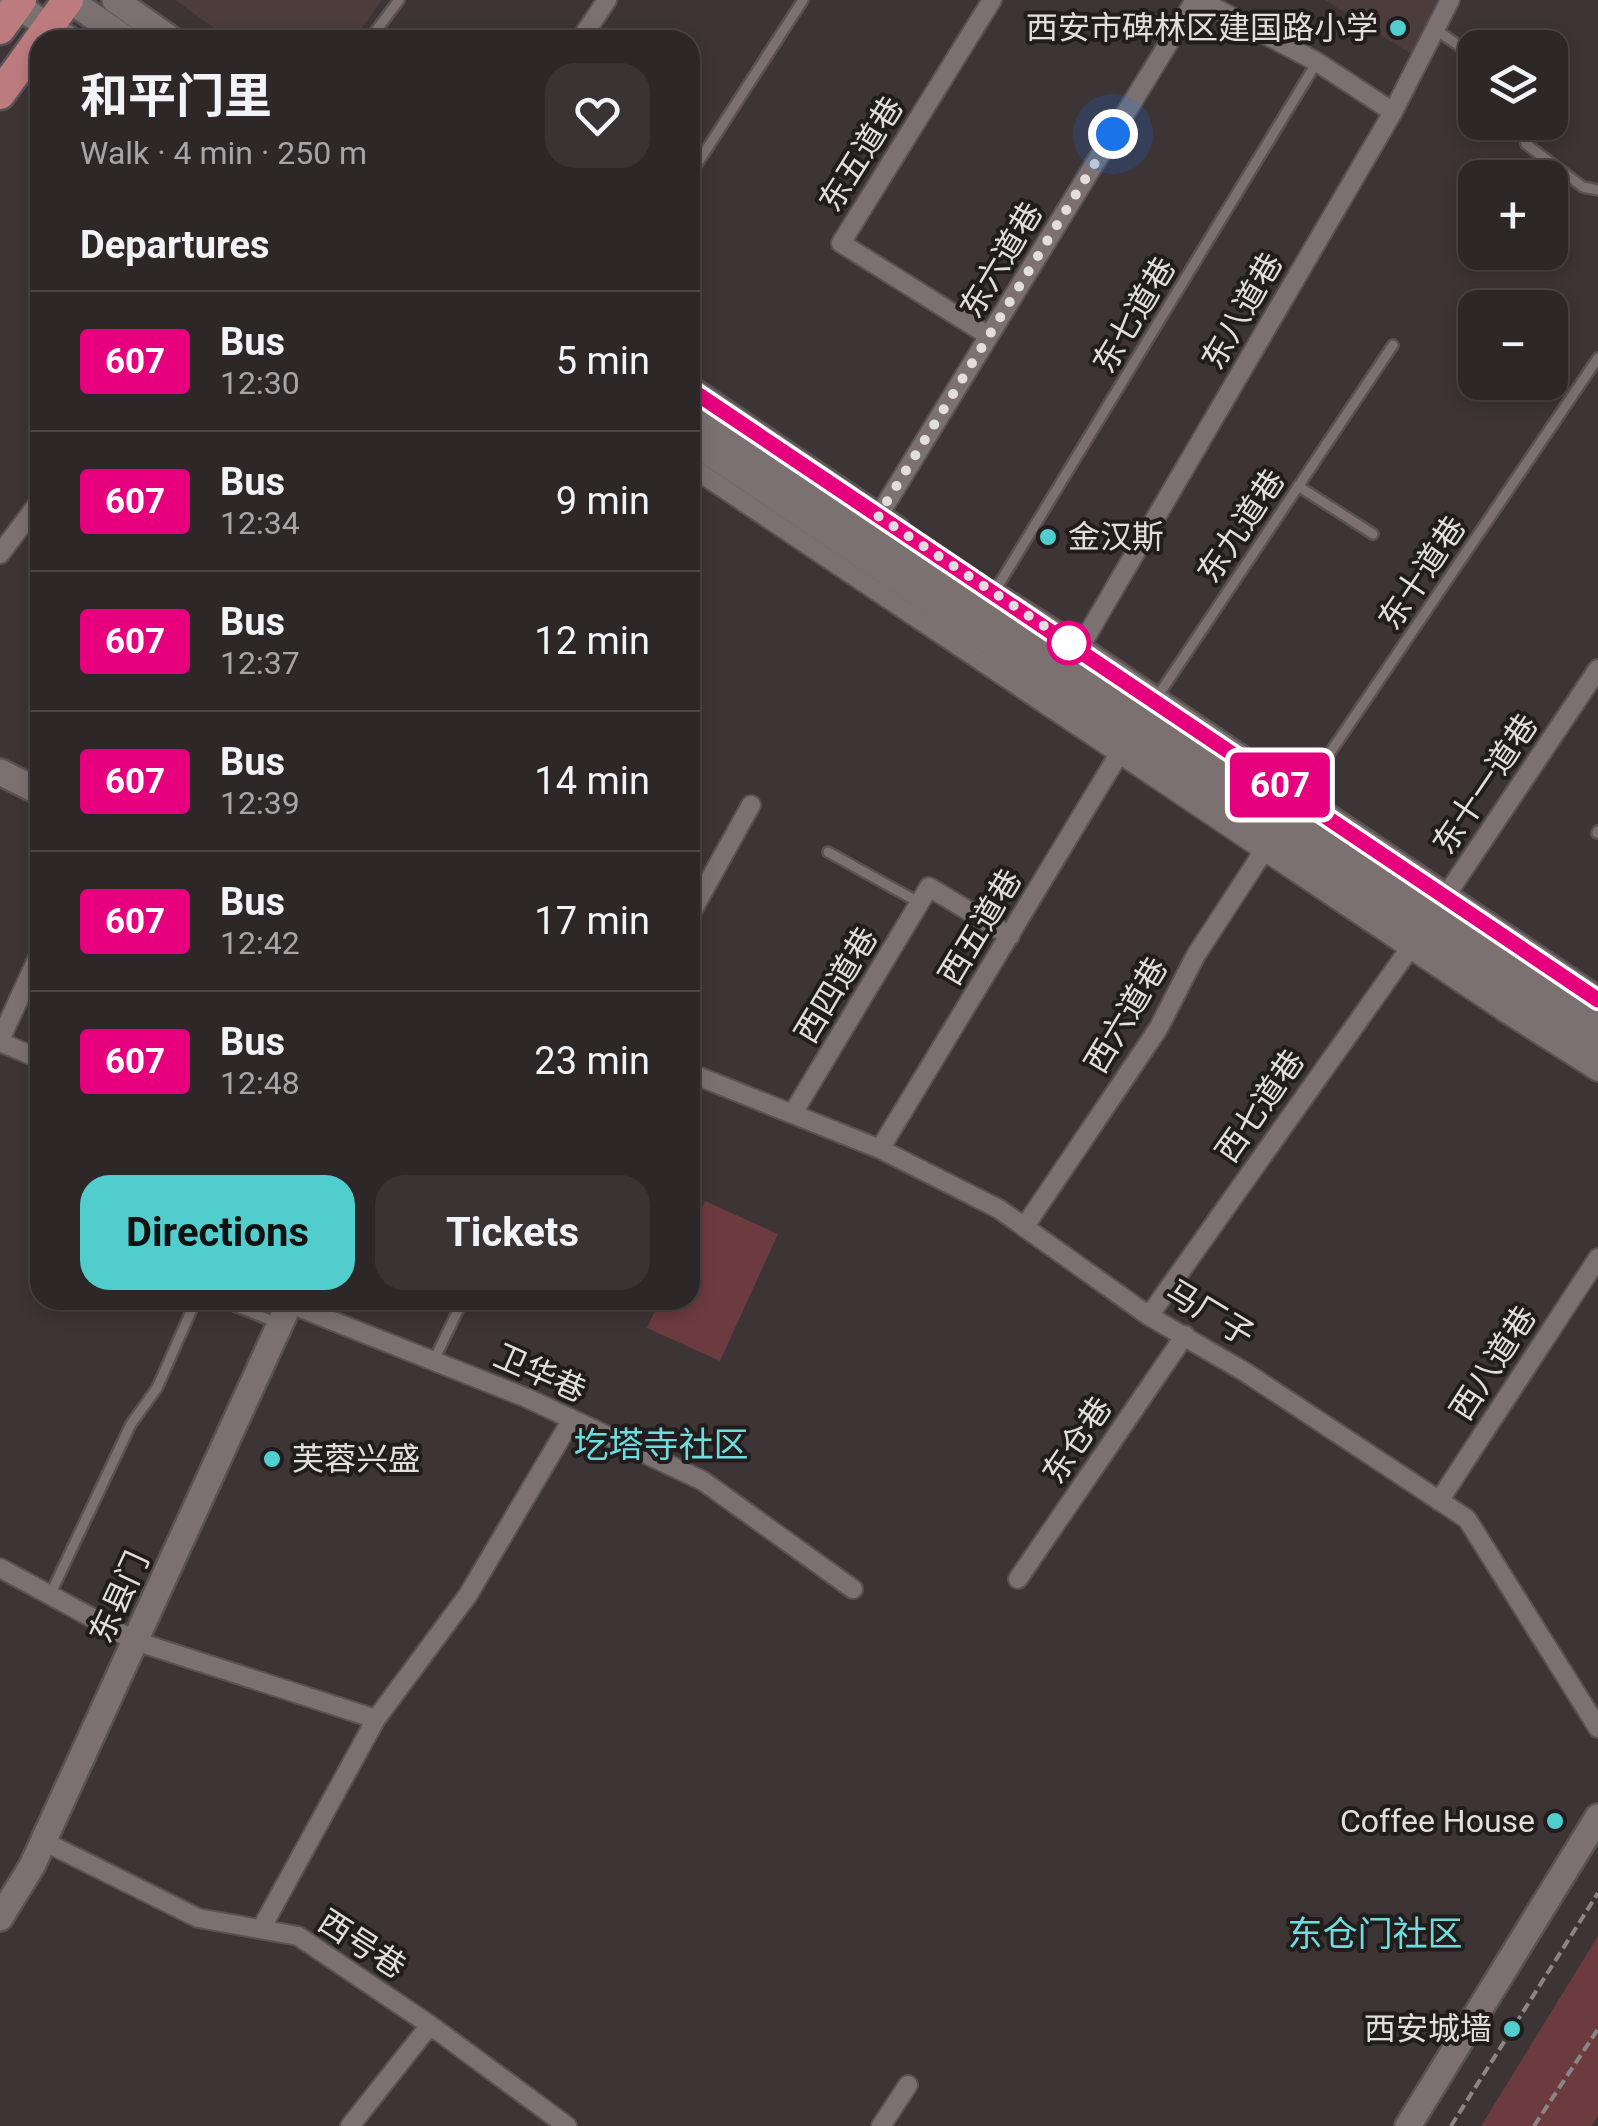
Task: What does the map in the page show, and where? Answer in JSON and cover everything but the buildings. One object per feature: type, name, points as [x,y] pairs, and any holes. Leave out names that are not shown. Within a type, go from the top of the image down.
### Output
[{"type":"main road","points":[[116,0],[158,30]]},
{"type":"main road","points":[[62,30],[84,4]]},
{"type":"main road","points":[[80,30],[84,4]]},
{"type":"main road","points":[[84,4],[116,30]]},
{"type":"main road","points":[[12,9],[54,30]]},
{"type":"main road","points":[[0,94],[30,64]]},
{"type":"main road","points":[[700,397],[868,533]]},
{"type":"main road","points":[[700,419],[868,533],[1137,726],[1427,923],[1598,1051]]},
{"type":"main road","points":[[700,445],[993,594],[1079,649],[1137,726],[1427,923],[1598,1026]]},
{"type":"main road","points":[[0,772],[30,787]]},
{"type":"main road","points":[[1427,923],[1598,1000]]},
{"type":"main road","name":"东县门","points":[[0,1918],[9,1883],[43,1841],[287,1310]]},
{"type":"main road","points":[[1408,2126],[1598,1816]]},
{"type":"street","points":[[587,30],[607,0]]},
{"type":"street","name":"东五道巷","points":[[989,336],[841,243],[992,0]]},
{"type":"street","points":[[1198,0],[1318,62],[1392,112]]},
{"type":"street","name":"东六道巷","points":[[868,533],[1198,0]]},
{"type":"street","name":"东八道巷","points":[[1079,649],[1392,112],[1450,0]]},
{"type":"street","points":[[700,472],[1137,726]]},
{"type":"street","points":[[0,554],[30,514]]},
{"type":"street","name":"东十一道巷","points":[[1427,923],[1598,669]]},
{"type":"street","name":"西五道巷","points":[[880,1148],[1137,726]]},
{"type":"street","points":[[700,897],[751,805]]},
{"type":"street","name":"西六道巷","points":[[1025,1226],[1158,1029],[1196,955],[1281,824]]},
{"type":"street","points":[[925,895],[1010,936]]},
{"type":"street","name":"西四道巷","points":[[793,1114],[925,895]]},
{"type":"street","points":[[1427,923],[1598,1072]]},
{"type":"street","name":"西七道巷","points":[[1149,1316],[1427,923]]},
{"type":"street","points":[[30,977],[2,1045],[30,1055]]},
{"type":"street","name":"马厂子","points":[[700,1076],[880,1148],[999,1208],[1149,1316],[1245,1372],[1467,1519],[1598,1728]]},
{"type":"street","name":"西八道巷","points":[[1439,1501],[1598,1258]]},
{"type":"street","name":"卫华巷","points":[[290,1310],[528,1398],[703,1481],[853,1589]]},
{"type":"street","name":"东仓巷","points":[[1018,1579],[1185,1335]]},
{"type":"street","points":[[261,1930],[376,1719],[468,1595],[572,1419]]},
{"type":"street","points":[[0,1568],[135,1642],[376,1719]]},
{"type":"street","name":"西号巷","points":[[43,1841],[198,1918],[298,1936],[430,2025],[567,2126]]},
{"type":"street","points":[[350,2126],[430,2025]]},
{"type":"street","points":[[880,2126],[908,2085]]},
{"type":"lane","points":[[376,30],[399,0]]},
{"type":"lane","points":[[700,160],[804,0]]},
{"type":"lane","points":[[1435,29],[1458,46]]},
{"type":"lane","name":"东七道巷","points":[[993,594],[1318,62]]},
{"type":"lane","points":[[1525,140],[1583,187],[1598,190]]},
{"type":"lane","name":"东九道巷","points":[[1137,726],[1393,345]]},
{"type":"lane","name":"东十道巷","points":[[1281,824],[1598,358]]},
{"type":"lane","points":[[1298,486],[1372,534]]},
{"type":"lane","points":[[828,852],[925,895]]},
{"type":"lane","points":[[50,1595],[132,1424],[157,1388],[192,1310]]},
{"type":"lane","points":[[434,1361],[458,1310]]},
{"type":"path","points":[[1451,2126],[1598,1892]]},
{"type":"path","points":[[1534,2126],[1598,2028]]},
{"type":"shaded area","points":[[175,0],[382,0],[360,30],[217,30]]},
{"type":"shaded area","name":"西安市碑林区建国路小学","points":[[1325,0],[1440,0],[1413,55]]},
{"type":"shaded area","points":[[705,1201],[778,1234],[720,1361],[647,1328],[655,1310],[700,1310],[700,1212]]},
{"type":"shaded area","points":[[1598,1936],[1598,2116],[1592,2126],[1481,2126]]},
{"type":"bus line","name":"607","points":[[700,396],[1598,1000]]},
{"type":"place","name":"西安市碑林区建国路小学","points":[[1398,28]]},
{"type":"place","name":"金汉斯","points":[[1048,537]]},
{"type":"place","name":"芙蓉兴盛","points":[[272,1459]]},
{"type":"place","name":"Coffee House","points":[[1555,1821]]},
{"type":"place","name":"西安城墙","points":[[1512,2029]]},
{"type":"district","name":"圪塔寺社区","points":[[661,1445]]},
{"type":"district","name":"东仓门社区","points":[[1375,1934]]},
{"type":"route","points":[[1069,643],[1079,649],[878,516],[1113,134]]}]
